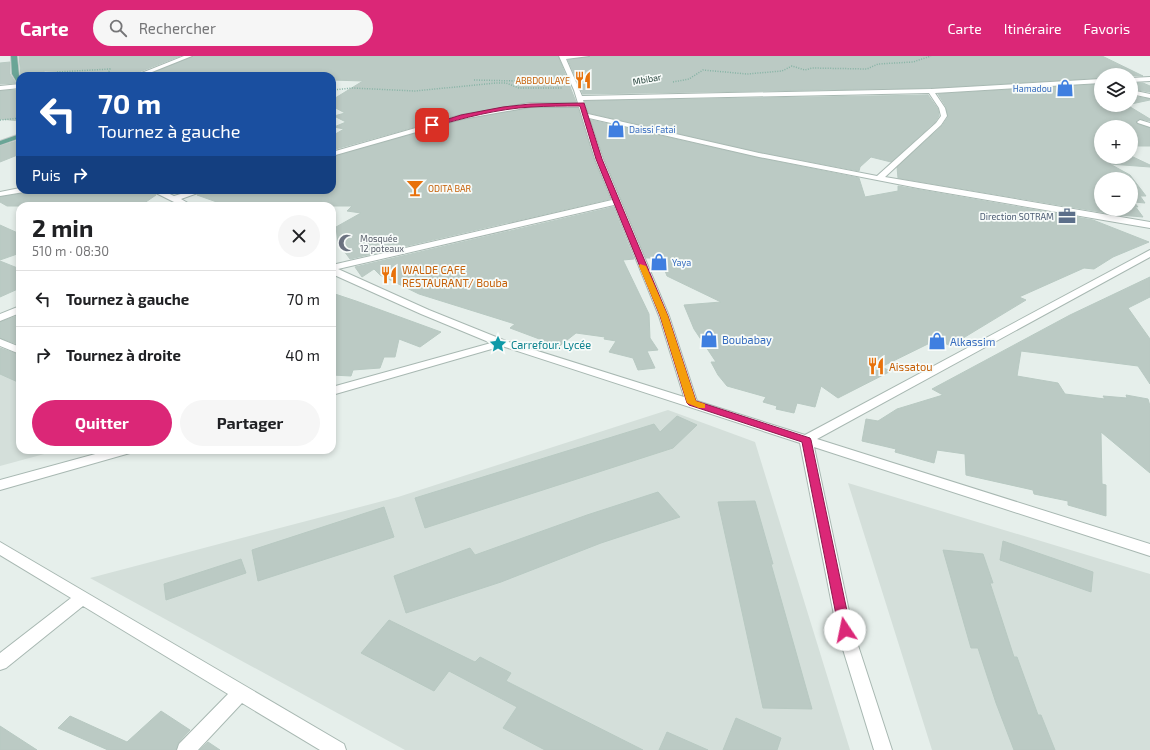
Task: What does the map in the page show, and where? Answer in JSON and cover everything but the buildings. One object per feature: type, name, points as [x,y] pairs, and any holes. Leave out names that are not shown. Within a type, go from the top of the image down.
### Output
[{"type":"main road","points":[[14,56],[16,76]]},
{"type":"main road","points":[[0,143],[16,137]]},
{"type":"street","points":[[147,72],[189,56]]},
{"type":"street","points":[[586,56],[563,57],[586,115],[599,159],[664,316],[692,403]]},
{"type":"street","points":[[1138,80],[1150,79]]},
{"type":"street","points":[[1090,82],[1094,83]]},
{"type":"street","points":[[336,153],[461,117],[530,105],[576,92],[931,91],[1094,82]]},
{"type":"street","points":[[0,88],[16,86]]},
{"type":"street","points":[[880,178],[939,124],[944,116],[942,108],[931,91]]},
{"type":"street","points":[[1138,93],[1150,96]]},
{"type":"street","points":[[586,115],[759,155],[880,178],[1150,225]]},
{"type":"street","points":[[1140,122],[1150,125]]},
{"type":"street","points":[[0,194],[16,191]]},
{"type":"street","points":[[162,194],[180,202]]},
{"type":"street","points":[[173,199],[189,194]]},
{"type":"street","points":[[336,268],[616,202]]},
{"type":"street","points":[[806,440],[1150,253]]},
{"type":"street","points":[[336,271],[425,312],[502,343],[1150,550]]},
{"type":"street","points":[[0,318],[16,311]]},
{"type":"street","points":[[0,342],[16,349]]},
{"type":"street","points":[[336,390],[502,343]]},
{"type":"street","points":[[806,440],[845,630],[883,750]]},
{"type":"street","points":[[0,485],[110,454]]},
{"type":"street","points":[[0,548],[337,750]]},
{"type":"street","points":[[0,663],[82,598]]},
{"type":"street","points":[[186,750],[240,693]]},
{"type":"path","name":"Mbibar","points":[[672,82],[689,79],[703,70],[747,74],[782,71],[792,66],[806,70],[812,68],[850,70],[867,69],[878,64],[913,62],[931,56]]},
{"type":"path","points":[[57,72],[77,71],[92,68],[110,69],[108,72]]},
{"type":"path","points":[[474,80],[576,92]]},
{"type":"path","points":[[336,90],[352,88],[415,91],[506,83],[519,88],[576,92]]},
{"type":"path","points":[[0,120],[16,118]]},
{"type":"shaded area","points":[[0,348],[16,354],[16,454],[44,454],[0,466]]},
{"type":"shaded area","points":[[668,410],[755,442],[850,750],[405,750],[90,578],[398,497]]},
{"type":"shaded area","points":[[848,483],[1150,574],[1150,750],[932,750]]},
{"type":"slow traffic","points":[[643,266],[664,316],[692,403],[702,406]]},
{"type":"place","name":"ABBDOULAYE","points":[[583,80]]},
{"type":"place","name":"Hamadou","points":[[1065,88]]},
{"type":"place","name":"Daissi Fatai","points":[[616,129]]},
{"type":"place","name":"ODITA BAR","points":[[415,188]]},
{"type":"place","name":"Direction SOTRAM","points":[[1067,216]]},
{"type":"place","name":"Mosquée 12 poteaux","points":[[347,243]]},
{"type":"place","name":"Yaya","points":[[659,262]]},
{"type":"place","name":"WALDE CAFE RESTAURANT/ Bouba","points":[[389,275]]},
{"type":"place","name":"Boubabay","points":[[709,339]]},
{"type":"place","name":"Alkassim","points":[[937,341]]},
{"type":"place","name":"Carrefour. Lycée","points":[[498,344]]},
{"type":"place","name":"Aissatou","points":[[876,366]]},
{"type":"route","points":[[432,125],[461,117],[530,105],[582,104],[599,159],[664,316],[692,403],[806,440],[845,630]]}]
